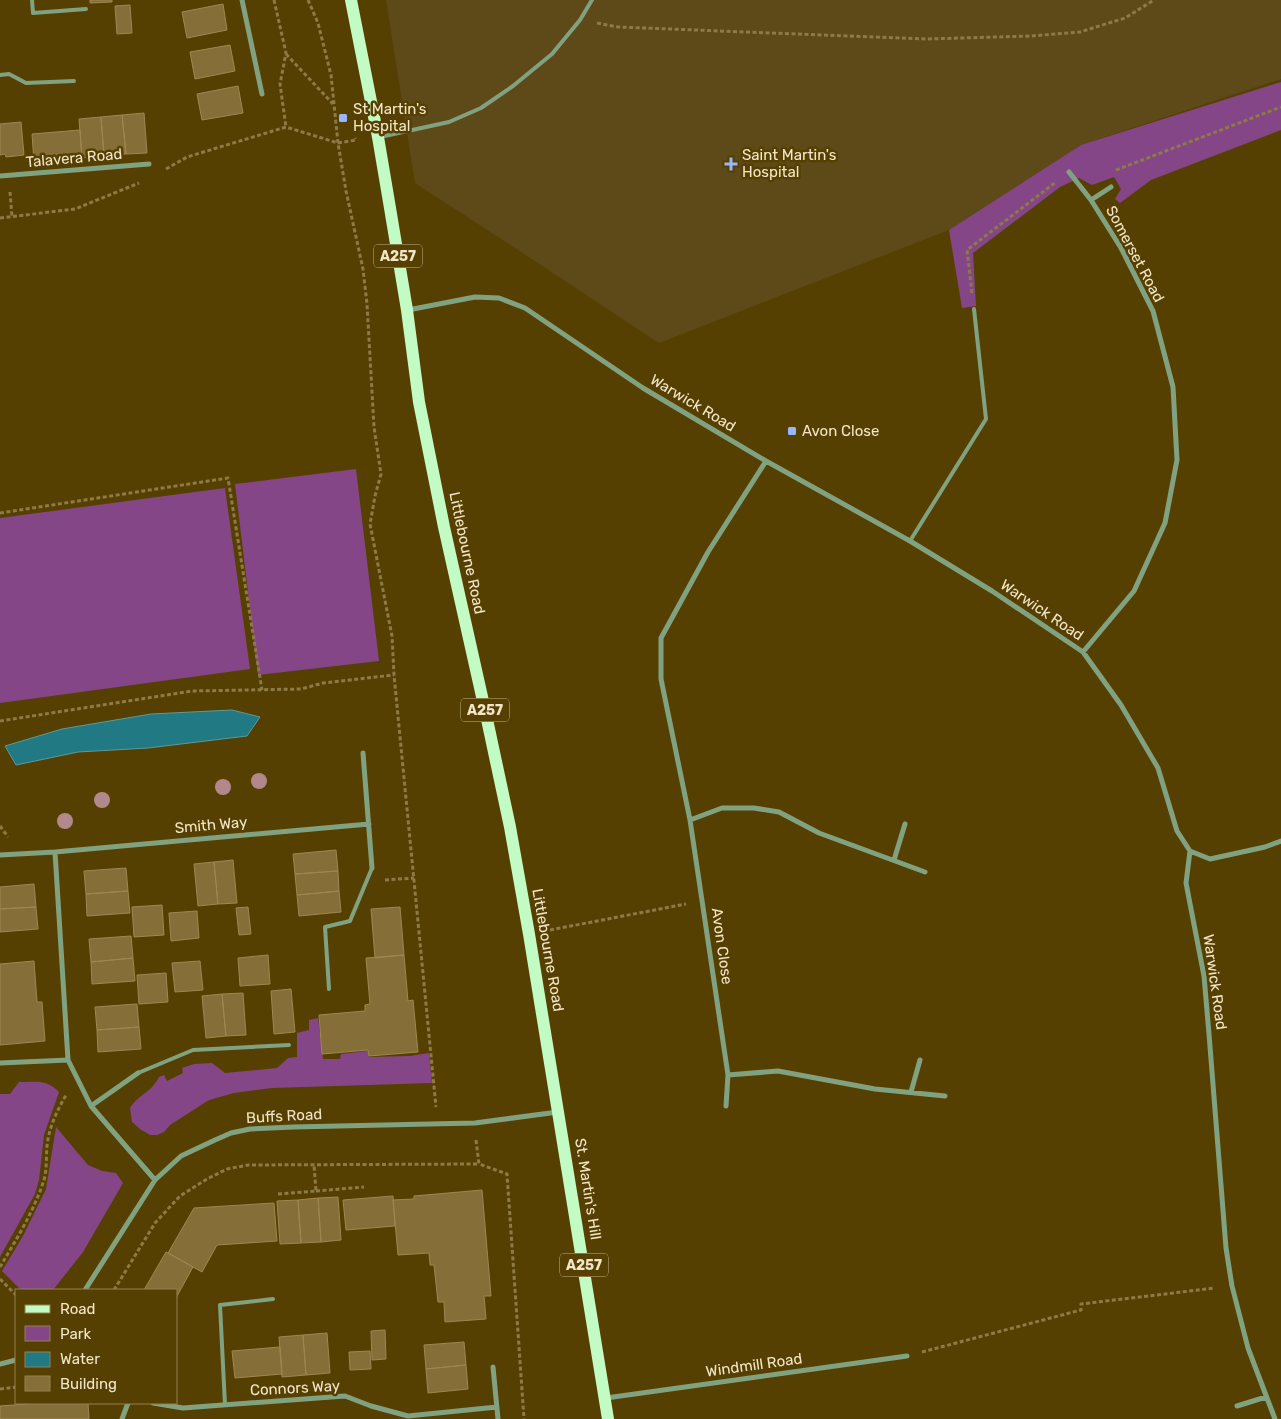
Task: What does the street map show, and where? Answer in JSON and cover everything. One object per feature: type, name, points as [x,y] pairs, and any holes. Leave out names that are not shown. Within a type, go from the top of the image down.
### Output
[{"type":"main road","name":"Littlebourne Road","points":[[351,0],[378,137],[407,310],[421,411],[444,528],[508,818],[559,1112]]},
{"type":"main road","name":"St. Martin's Hill","points":[[559,1112],[608,1419]]},
{"type":"street","points":[[242,0],[262,94]]},
{"type":"street","name":"Talavera Road","points":[[0,176],[149,164]]},
{"type":"street","name":"Somerset Road","points":[[1069,172],[1091,200],[1121,248],[1153,311],[1173,387],[1176,460],[1165,523],[1134,591],[1083,652]]},
{"type":"street","name":"Somerset Road","points":[[1091,200],[1111,188]]},
{"type":"street","name":"Warwick Road","points":[[407,310],[475,297],[500,298],[525,308],[643,388],[766,461],[910,541],[992,591],[1083,652],[1121,705],[1158,768],[1177,831],[1190,851],[1186,883],[1204,976],[1226,1248],[1232,1286],[1248,1348],[1275,1419]]},
{"type":"street","name":"Avon Close","points":[[726,1106],[728,1075],[690,820],[661,679],[660,638],[708,552],[766,461]]},
{"type":"street","points":[[363,754],[372,868]]},
{"type":"street","points":[[690,820],[722,808],[754,808],[779,812],[819,834],[925,872]]},
{"type":"street","name":"Smith Way","points":[[0,855],[55,852],[369,824]]},
{"type":"street","points":[[894,860],[905,824]]},
{"type":"street","points":[[1190,851],[1210,859],[1265,847],[1281,841]]},
{"type":"street","points":[[55,852],[68,1060],[91,1106],[155,1180]]},
{"type":"street","points":[[0,1063],[68,1060]]},
{"type":"street","points":[[911,1092],[920,1060]]},
{"type":"street","points":[[728,1075],[778,1071],[874,1089],[945,1096]]},
{"type":"street","points":[[91,1106],[138,1073]]},
{"type":"street","name":"Buffs Road","points":[[86,1289],[155,1180],[181,1156],[232,1133],[250,1129],[475,1123],[559,1112]]},
{"type":"street","name":"Windmill Road","points":[[605,1398],[907,1356]]},
{"type":"street","points":[[0,1364],[15,1360]]},
{"type":"street","points":[[493,1367],[498,1419]]},
{"type":"street","name":"Connors Way","points":[[159,1404],[183,1408],[345,1396],[371,1406],[408,1416],[497,1407]]},
{"type":"street","points":[[1237,1406],[1266,1397]]},
{"type":"street","points":[[122,1419],[128,1404]]},
{"type":"lane","points":[[32,0],[33,13],[86,9]]},
{"type":"lane","points":[[378,137],[449,122],[481,108],[513,86],[552,54],[580,20],[592,0]]},
{"type":"lane","points":[[0,75],[9,74],[26,83],[74,81]]},
{"type":"lane","points":[[910,541],[986,419],[974,309]]},
{"type":"lane","points":[[329,989],[325,927],[350,921],[372,868]]},
{"type":"lane","points":[[138,1073],[193,1050],[289,1045]]},
{"type":"lane","points":[[225,1405],[220,1304],[272,1299]]},
{"type":"path","points":[[274,0],[286,53],[280,84],[286,127],[338,144],[356,140],[354,131]]},
{"type":"path","points":[[308,0],[318,23],[328,66],[338,144],[363,269],[367,304],[374,427],[381,474],[370,524],[392,636],[394,674],[438,1124]]},
{"type":"path","points":[[580,20],[618,27],[926,39],[1031,36],[1080,32],[1125,18],[1154,0]]},
{"type":"path","points":[[286,53],[334,105]]},
{"type":"path","points":[[8,175],[12,217]]},
{"type":"path","points":[[0,513],[228,478],[228,493],[262,690]]},
{"type":"path","points":[[0,721],[192,691],[300,689],[323,683],[394,674]]},
{"type":"path","points":[[367,882],[414,878]]},
{"type":"path","points":[[529,934],[702,900]]},
{"type":"path","points":[[0,1267],[39,1195],[44,1178],[47,1143],[52,1124],[76,1076]]},
{"type":"path","points":[[475,1123],[479,1164]]},
{"type":"path","points":[[115,1289],[155,1224],[180,1196],[227,1169],[248,1166],[479,1164],[507,1174],[524,1419]]},
{"type":"path","points":[[314,1165],[316,1190]]},
{"type":"path","points":[[278,1194],[364,1187]]},
{"type":"path","points":[[0,1279],[15,1294]]},
{"type":"path","points":[[907,1356],[1081,1310],[1081,1304],[1232,1286]]},
{"type":"path","points":[[0,1389],[15,1387]]},
{"type":"shaded area","name":"Saint Martin's Hospital","points":[[386,0],[1281,0],[1281,79],[1081,145],[949,230],[659,343],[415,183]]},
{"type":"green space","points":[[1281,82],[1281,130],[1151,180],[1120,203],[1115,199],[1121,189],[1114,177],[1092,185],[1079,178],[1060,187],[973,253],[976,306],[962,308],[949,230],[1081,145]]},
{"type":"green space","points":[[356,469],[379,661],[258,675],[235,484]]},
{"type":"green space","points":[[225,488],[250,669],[0,703],[0,518]]},
{"type":"green space","points":[[318,1018],[323,1059],[340,1059],[341,1054],[368,1051],[369,1057],[410,1056],[429,1053],[432,1083],[272,1088],[234,1093],[209,1100],[157,1135],[150,1135],[132,1122],[130,1108],[152,1087],[159,1077],[164,1075],[167,1081],[183,1073],[182,1068],[194,1064],[212,1063],[225,1073],[277,1068],[288,1058],[297,1057],[297,1033],[309,1030],[309,1020]]},
{"type":"green space","points":[[19,1082],[46,1083],[59,1092],[44,1135],[39,1180],[35,1194],[0,1257],[0,1094],[10,1094]]},
{"type":"green space","points":[[56,1127],[88,1165],[102,1171],[116,1173],[123,1183],[83,1252],[54,1289],[20,1289],[2,1271],[23,1236],[46,1189]]},
{"type":"water","points":[[232,710],[260,717],[247,736],[148,748],[78,752],[16,765],[5,746],[62,729],[151,714]]},
{"type":"building","points":[[90,0],[112,0],[112,2],[90,3]]},
{"type":"building","points":[[223,4],[227,30],[187,38],[182,12]]},
{"type":"building","points":[[130,5],[132,33],[117,34],[115,6]]},
{"type":"building","points":[[230,45],[235,71],[195,79],[190,52]]},
{"type":"building","points":[[238,86],[243,113],[202,120],[197,94]]},
{"type":"building","points":[[144,113],[147,153],[126,154],[122,115]]},
{"type":"building","points":[[122,115],[126,154],[104,156],[101,117]]},
{"type":"building","points":[[101,117],[104,156],[82,158],[79,119]]},
{"type":"building","points":[[21,122],[24,155],[6,157],[5,154],[0,155],[0,124]]},
{"type":"building","points":[[80,130],[82,158],[34,162],[32,134]]},
{"type":"building","points":[[336,850],[338,871],[295,874],[293,854]]},
{"type":"building","points":[[233,860],[237,903],[218,904],[214,862]]},
{"type":"building","points":[[214,862],[218,904],[198,906],[194,864]]},
{"type":"building","points":[[126,868],[128,891],[86,894],[84,871]]},
{"type":"building","points":[[338,871],[339,891],[297,895],[295,874]]},
{"type":"building","points":[[34,884],[36,907],[0,909],[0,887]]},
{"type":"building","points":[[128,891],[130,913],[87,916],[86,894]]},
{"type":"building","points":[[339,891],[341,912],[299,916],[297,895]]},
{"type":"building","points":[[162,905],[164,935],[134,937],[132,907]]},
{"type":"building","points":[[36,907],[38,929],[0,932],[0,909]]},
{"type":"building","points":[[248,907],[251,934],[239,935],[236,908]]},
{"type":"building","points":[[400,907],[404,955],[375,958],[371,909]]},
{"type":"building","points":[[197,911],[199,938],[171,941],[169,913]]},
{"type":"building","points":[[131,936],[133,958],[91,962],[89,939]]},
{"type":"building","points":[[268,955],[270,984],[240,986],[238,958]]},
{"type":"building","points":[[404,955],[408,1001],[413,1000],[418,1052],[369,1056],[368,1050],[322,1054],[319,1015],[365,1011],[365,1005],[370,1004],[366,958]]},
{"type":"building","points":[[133,958],[135,981],[92,984],[91,962]]},
{"type":"building","points":[[34,961],[37,1002],[42,1002],[45,1041],[0,1045],[0,964]]},
{"type":"building","points":[[200,961],[203,990],[175,992],[172,963]]},
{"type":"building","points":[[166,973],[168,1002],[139,1004],[137,975]]},
{"type":"building","points":[[291,989],[295,1032],[274,1034],[271,991]]},
{"type":"building","points":[[243,993],[246,1035],[226,1036],[222,994]]},
{"type":"building","points":[[222,994],[226,1036],[206,1038],[202,996]]},
{"type":"building","points":[[137,1004],[139,1027],[97,1030],[95,1007]]},
{"type":"building","points":[[139,1027],[141,1049],[98,1052],[97,1030]]},
{"type":"building","points":[[482,1190],[491,1296],[484,1296],[486,1319],[445,1322],[444,1302],[438,1302],[434,1265],[430,1265],[429,1253],[398,1255],[393,1200],[414,1199],[414,1196]]},
{"type":"building","points":[[393,1196],[395,1226],[346,1230],[343,1200]]},
{"type":"building","points":[[338,1197],[341,1240],[321,1242],[318,1198]]},
{"type":"building","points":[[318,1198],[321,1242],[301,1243],[298,1200]]},
{"type":"building","points":[[298,1200],[301,1243],[280,1244],[277,1201]]},
{"type":"building","points":[[274,1203],[277,1241],[217,1245],[202,1272],[168,1253],[194,1208]]},
{"type":"building","points":[[166,1252],[193,1267],[178,1294],[178,1289],[145,1289]]},
{"type":"building","points":[[385,1330],[386,1359],[372,1360],[371,1331]]},
{"type":"building","points":[[327,1333],[330,1373],[306,1375],[303,1335]]},
{"type":"building","points":[[303,1335],[306,1375],[282,1377],[279,1337]]},
{"type":"building","points":[[464,1342],[466,1365],[426,1369],[424,1345]]},
{"type":"building","points":[[280,1347],[282,1374],[235,1378],[232,1351]]},
{"type":"building","points":[[370,1351],[371,1369],[350,1370],[349,1352]]},
{"type":"building","points":[[466,1365],[468,1389],[428,1393],[426,1369]]},
{"type":"building","points":[[88,1404],[89,1419],[0,1419],[0,1406]]},
{"type":"place","name":"St Martin's Hospital","points":[[343,118]]},
{"type":"place","name":"Saint Martin's Hospital","points":[[731,164]]},
{"type":"place","name":"Avon Close","points":[[792,431]]}]
